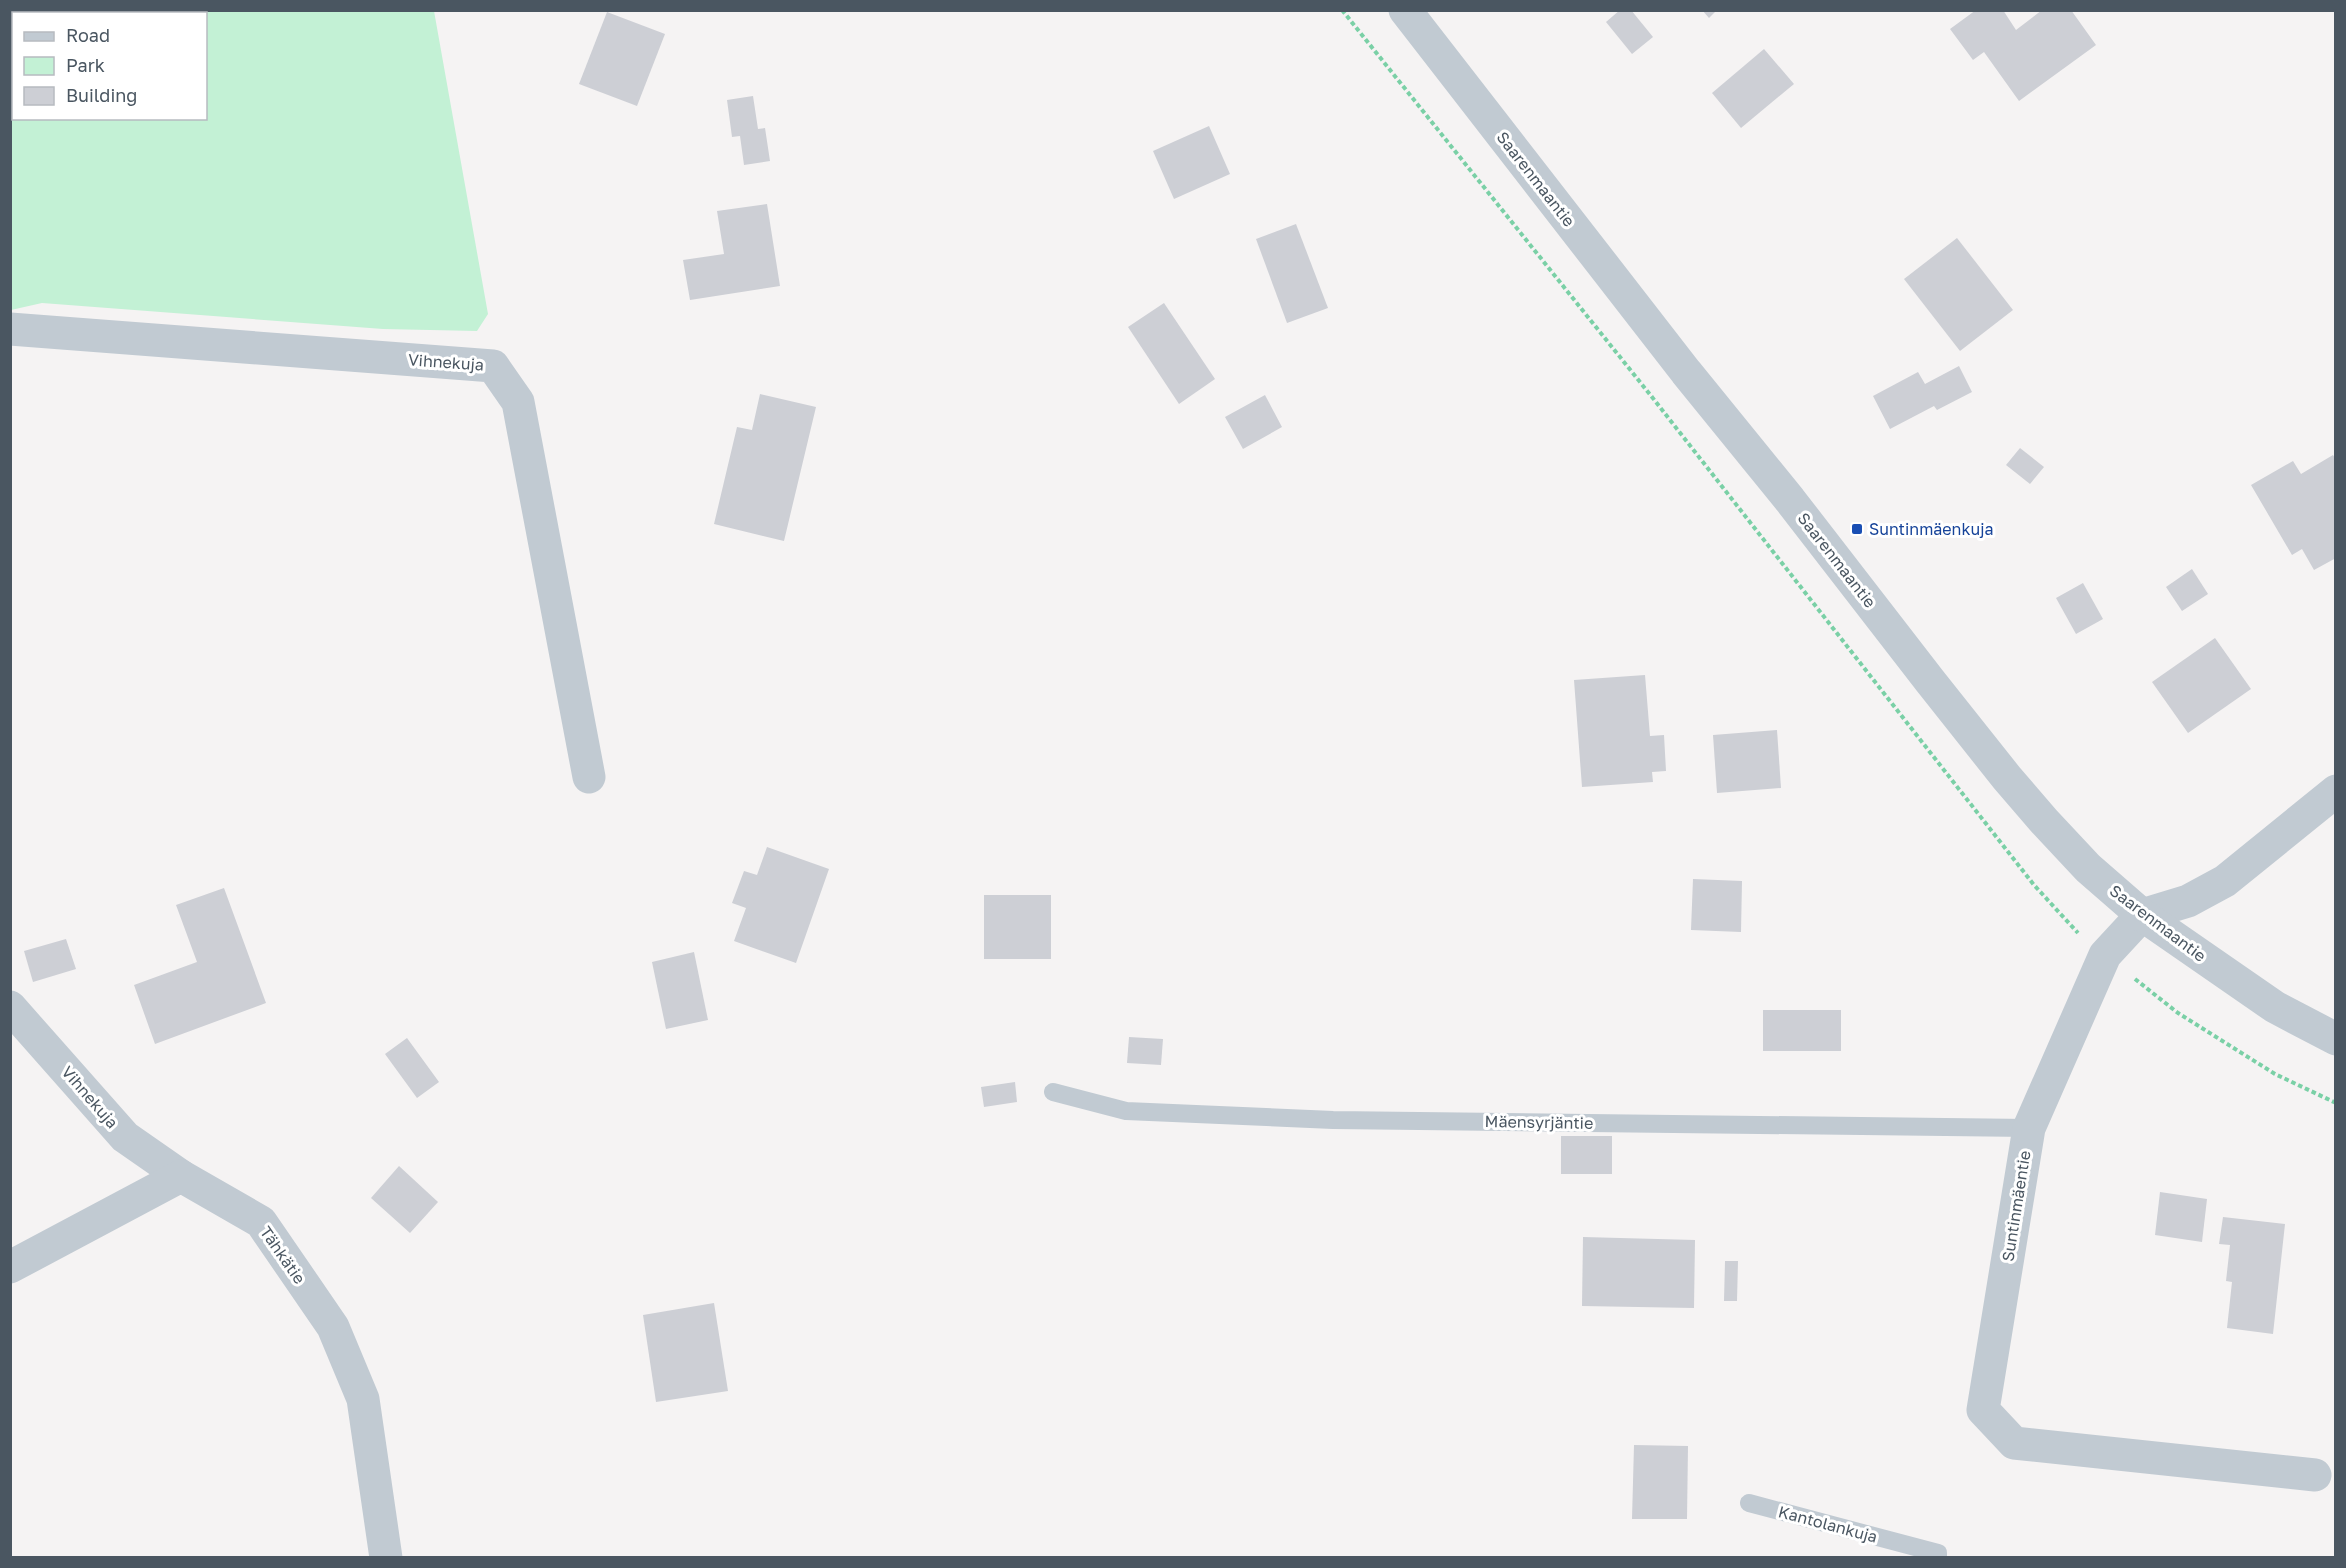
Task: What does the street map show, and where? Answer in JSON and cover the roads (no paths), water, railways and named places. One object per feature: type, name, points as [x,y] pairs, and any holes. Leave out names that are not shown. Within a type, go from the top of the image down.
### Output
[{"type":"street","name":"Saarenmaantie","points":[[1405,10],[2007,778],[2088,868],[2142,915],[2275,1007],[2336,1040]]},
{"type":"street","name":"Vihnekuja","points":[[10,329],[493,366],[518,402],[589,777]]},
{"type":"street","points":[[2142,915],[2188,901],[2225,881],[2336,791]]},
{"type":"street","name":"Suntinmäentie","points":[[2142,915],[2105,955],[2028,1128],[1983,1410],[2014,1443],[2316,1474]]},
{"type":"street","name":"Vihnekuja","points":[[10,1007],[125,1137],[181,1176]]},
{"type":"street","points":[[10,1267],[181,1176]]},
{"type":"street","name":"Tähkätie","points":[[181,1176],[261,1222],[333,1327],[363,1399],[386,1557]]},
{"type":"lane","name":"Mäensyrjäntie","points":[[1053,1092],[1126,1111],[1333,1120],[2028,1128]]},
{"type":"lane","name":"Kantolankuja","points":[[1749,1503],[1938,1553],[1938,1557]]},
{"type":"place","name":"Suntinmäenkuja","points":[[1857,529]]}]
